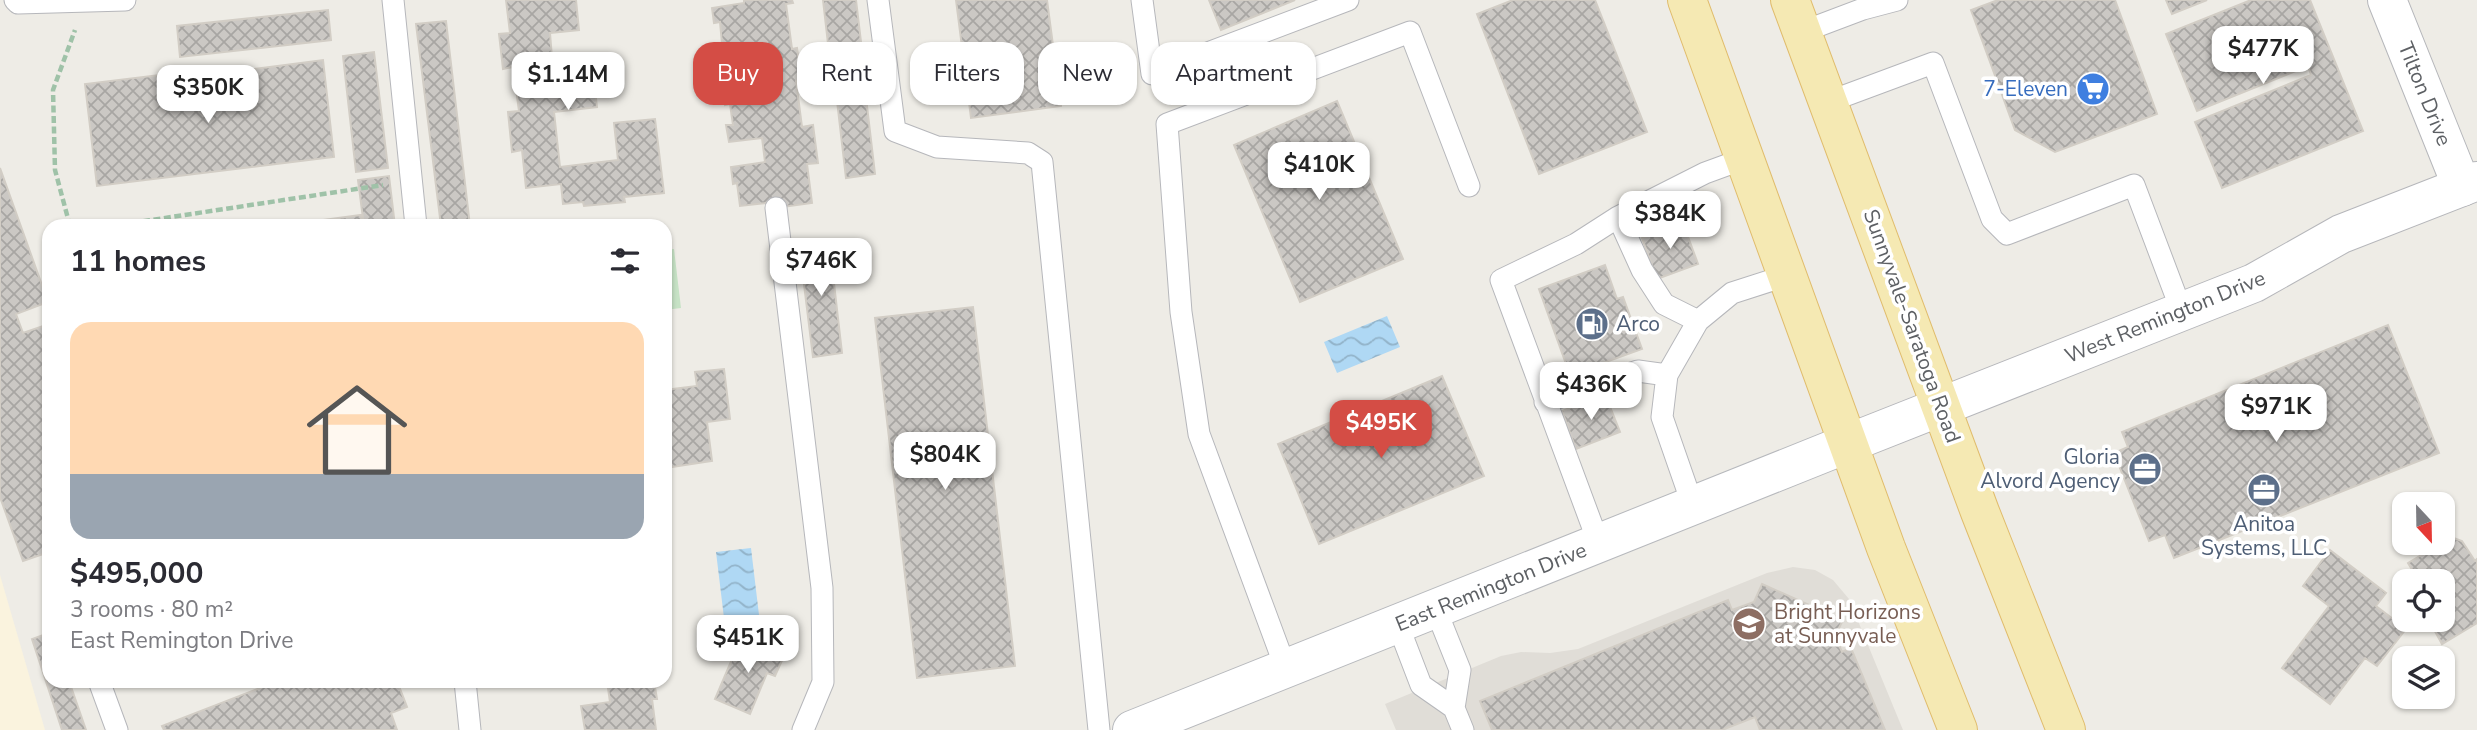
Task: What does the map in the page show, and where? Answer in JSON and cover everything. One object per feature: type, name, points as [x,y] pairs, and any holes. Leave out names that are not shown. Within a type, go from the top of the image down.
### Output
[{"type":"main road","points":[[1687,0],[1886,548],[1958,730]]},
{"type":"main road","name":"Sunnyvale-Saratoga Road","points":[[1796,16],[1980,512],[2066,730]]},
{"type":"street","name":"Tilton Drive","points":[[2388,0],[2469,184]]},
{"type":"street","name":"West Remington Drive","points":[[1849,443],[2254,283],[2341,234],[2469,184]]},
{"type":"street","name":"East Remington Drive","points":[[1150,727],[1286,669],[1849,443]]},
{"type":"lane","points":[[15,0],[18,3],[125,0]]},
{"type":"lane","points":[[393,0],[415,219]]},
{"type":"lane","points":[[878,0],[895,131],[937,147],[1028,153],[1042,162],[1098,730]]},
{"type":"lane","points":[[1142,0],[1152,74],[1348,0]]},
{"type":"lane","points":[[1796,16],[1863,9],[1897,0]]},
{"type":"lane","points":[[1286,669],[1199,434],[1181,313],[1167,124],[1410,32],[1469,186]]},
{"type":"lane","points":[[1828,102],[1933,63],[1992,219],[2007,234],[2134,185],[2182,312]]},
{"type":"lane","points":[[1599,544],[1501,280],[1576,244],[1618,217],[1704,173],[1746,158]]},
{"type":"lane","points":[[776,208],[822,589],[823,682],[803,730]]},
{"type":"lane","points":[[1618,217],[1642,270],[1664,304],[1698,321]]},
{"type":"lane","points":[[1693,506],[1662,417],[1667,375],[1698,321],[1732,293],[1788,275]]},
{"type":"lane","points":[[1545,402],[1639,371],[1667,375]]},
{"type":"lane","points":[[1437,610],[1460,670],[1454,708],[1462,730]]},
{"type":"lane","points":[[1398,625],[1421,685],[1454,708]]},
{"type":"lane","points":[[102,688],[117,730]]},
{"type":"lane","points":[[466,688],[470,730]]},
{"type":"path","points":[[67,219],[55,170],[52,90],[85,2]]},
{"type":"path","points":[[159,219],[412,181]]},
{"type":"shaded area","name":"Bright Horizons at Sunnyvale","points":[[1793,567],[1815,570],[1833,580],[1849,599],[1903,730],[1396,730],[1385,704],[1501,656],[1521,652],[1550,653],[1578,649],[1767,573]]},
{"type":"shaded area","points":[[0,575],[45,730],[0,730]]},
{"type":"green space","points":[[672,249],[681,308],[672,309]]},
{"type":"water","points":[[1387,316],[1400,347],[1337,373],[1324,342]]},
{"type":"water","points":[[751,548],[759,615],[724,618],[716,552]]},
{"type":"building","points":[[506,0],[576,0],[579,30],[550,33],[552,58],[591,54],[597,107],[554,112],[560,167],[618,160],[614,123],[655,119],[664,193],[624,197],[625,202],[584,206],[583,202],[563,204],[561,184],[526,188],[522,150],[512,152],[508,112],[519,111],[513,67],[503,69],[499,34],[510,33]]},
{"type":"building","points":[[744,0],[792,0],[793,3],[786,4],[792,49],[797,48],[797,105],[802,127],[813,125],[818,163],[807,164],[812,203],[776,208],[775,202],[740,206],[737,183],[733,184],[731,167],[765,162],[762,138],[729,142],[726,125],[733,125],[730,105],[783,105],[783,42],[722,42],[720,22],[714,23],[712,8],[744,3]]},
{"type":"building","points":[[823,0],[856,0],[861,42],[828,42]]},
{"type":"building","points":[[956,0],[1047,0],[1053,42],[1038,42],[1038,105],[1061,106],[971,118],[969,105],[1024,105],[1024,42],[961,42]]},
{"type":"building","points":[[1209,0],[1295,0],[1221,30]]},
{"type":"building","points":[[1513,0],[1595,0],[1647,132],[1539,174],[1477,14]]},
{"type":"building","points":[[1998,0],[2115,0],[2157,114],[2055,152],[2015,130],[1971,10]]},
{"type":"building","points":[[2166,0],[2207,0],[2172,14]]},
{"type":"building","points":[[2251,0],[2310,0],[2363,131],[2222,188],[2195,122],[2311,75],[2308,66],[2197,111],[2166,34]]},
{"type":"building","points":[[328,10],[331,40],[180,57],[177,26]]},
{"type":"building","points":[[446,21],[469,219],[440,219],[416,24]]},
{"type":"building","points":[[374,52],[388,168],[356,172],[343,56]]},
{"type":"building","points":[[323,60],[334,157],[97,186],[85,84],[159,75],[162,97],[256,86],[254,69]]},
{"type":"building","points":[[1337,101],[1403,259],[1300,302],[1234,145]]},
{"type":"building","points":[[837,105],[867,105],[875,174],[846,178]]},
{"type":"building","points":[[0,168],[42,285],[42,304],[16,314],[23,333],[42,326],[42,554],[23,561],[0,497]]},
{"type":"building","points":[[389,176],[394,219],[363,219],[358,180]]},
{"type":"building","points":[[361,215],[361,219],[331,219]]},
{"type":"building","points":[[1683,223],[1698,264],[1657,279],[1642,238]]},
{"type":"building","points":[[829,240],[842,353],[813,357],[799,244]]},
{"type":"building","name":"Arco","points":[[1605,265],[1617,299],[1623,297],[1642,349],[1570,375],[1539,289]]},
{"type":"building","points":[[973,307],[1015,666],[917,678],[875,318]]},
{"type":"building","points":[[2388,325],[2439,453],[2174,558],[2165,535],[2149,541],[2114,453],[2128,447],[2122,432]]},
{"type":"building","points":[[724,369],[730,419],[707,422],[712,461],[672,467],[672,389],[697,386],[695,372]]},
{"type":"building","points":[[1442,376],[1484,476],[1319,544],[1278,444]]},
{"type":"building","points":[[1605,394],[1620,432],[1576,449],[1562,411]]},
{"type":"building","points":[[2455,538],[2462,541],[2475,561],[2477,559],[2477,623],[2442,644],[2435,632],[2455,632],[2455,569],[2412,569],[2408,563],[2421,555],[2455,555]]},
{"type":"building","points":[[2330,550],[2386,593],[2376,606],[2392,618],[2392,632],[2404,632],[2377,666],[2365,658],[2330,704],[2282,668],[2329,606],[2303,586]]},
{"type":"building","name":"Bright Horizons at Sunnyvale","points":[[1762,584],[1843,620],[1835,636],[1842,652],[1851,648],[1885,730],[1760,730],[1755,717],[1722,730],[1492,730],[1480,701],[1728,600],[1732,610],[1754,602]]},
{"type":"building","points":[[42,635],[42,669],[32,639]]},
{"type":"building","points":[[741,638],[784,656],[775,676],[767,673],[750,714],[715,699]]},
{"type":"building","points":[[48,688],[71,688],[86,730],[62,730]]},
{"type":"building","points":[[260,688],[400,688],[407,707],[391,713],[397,730],[164,730],[162,726]]},
{"type":"building","points":[[608,688],[655,688],[657,699],[652,699],[656,730],[585,730],[581,706],[610,702]]},
{"type":"place","name":"7-Eleven","points":[[2093,89]]},
{"type":"place","name":"Arco","points":[[1592,324]]},
{"type":"place","name":"Gloria Alvord Agency","points":[[2145,469]]},
{"type":"place","name":"Anitoa Systems, LLC","points":[[2264,490]]},
{"type":"place","name":"Bright Horizons at Sunnyvale","points":[[1749,624]]}]
